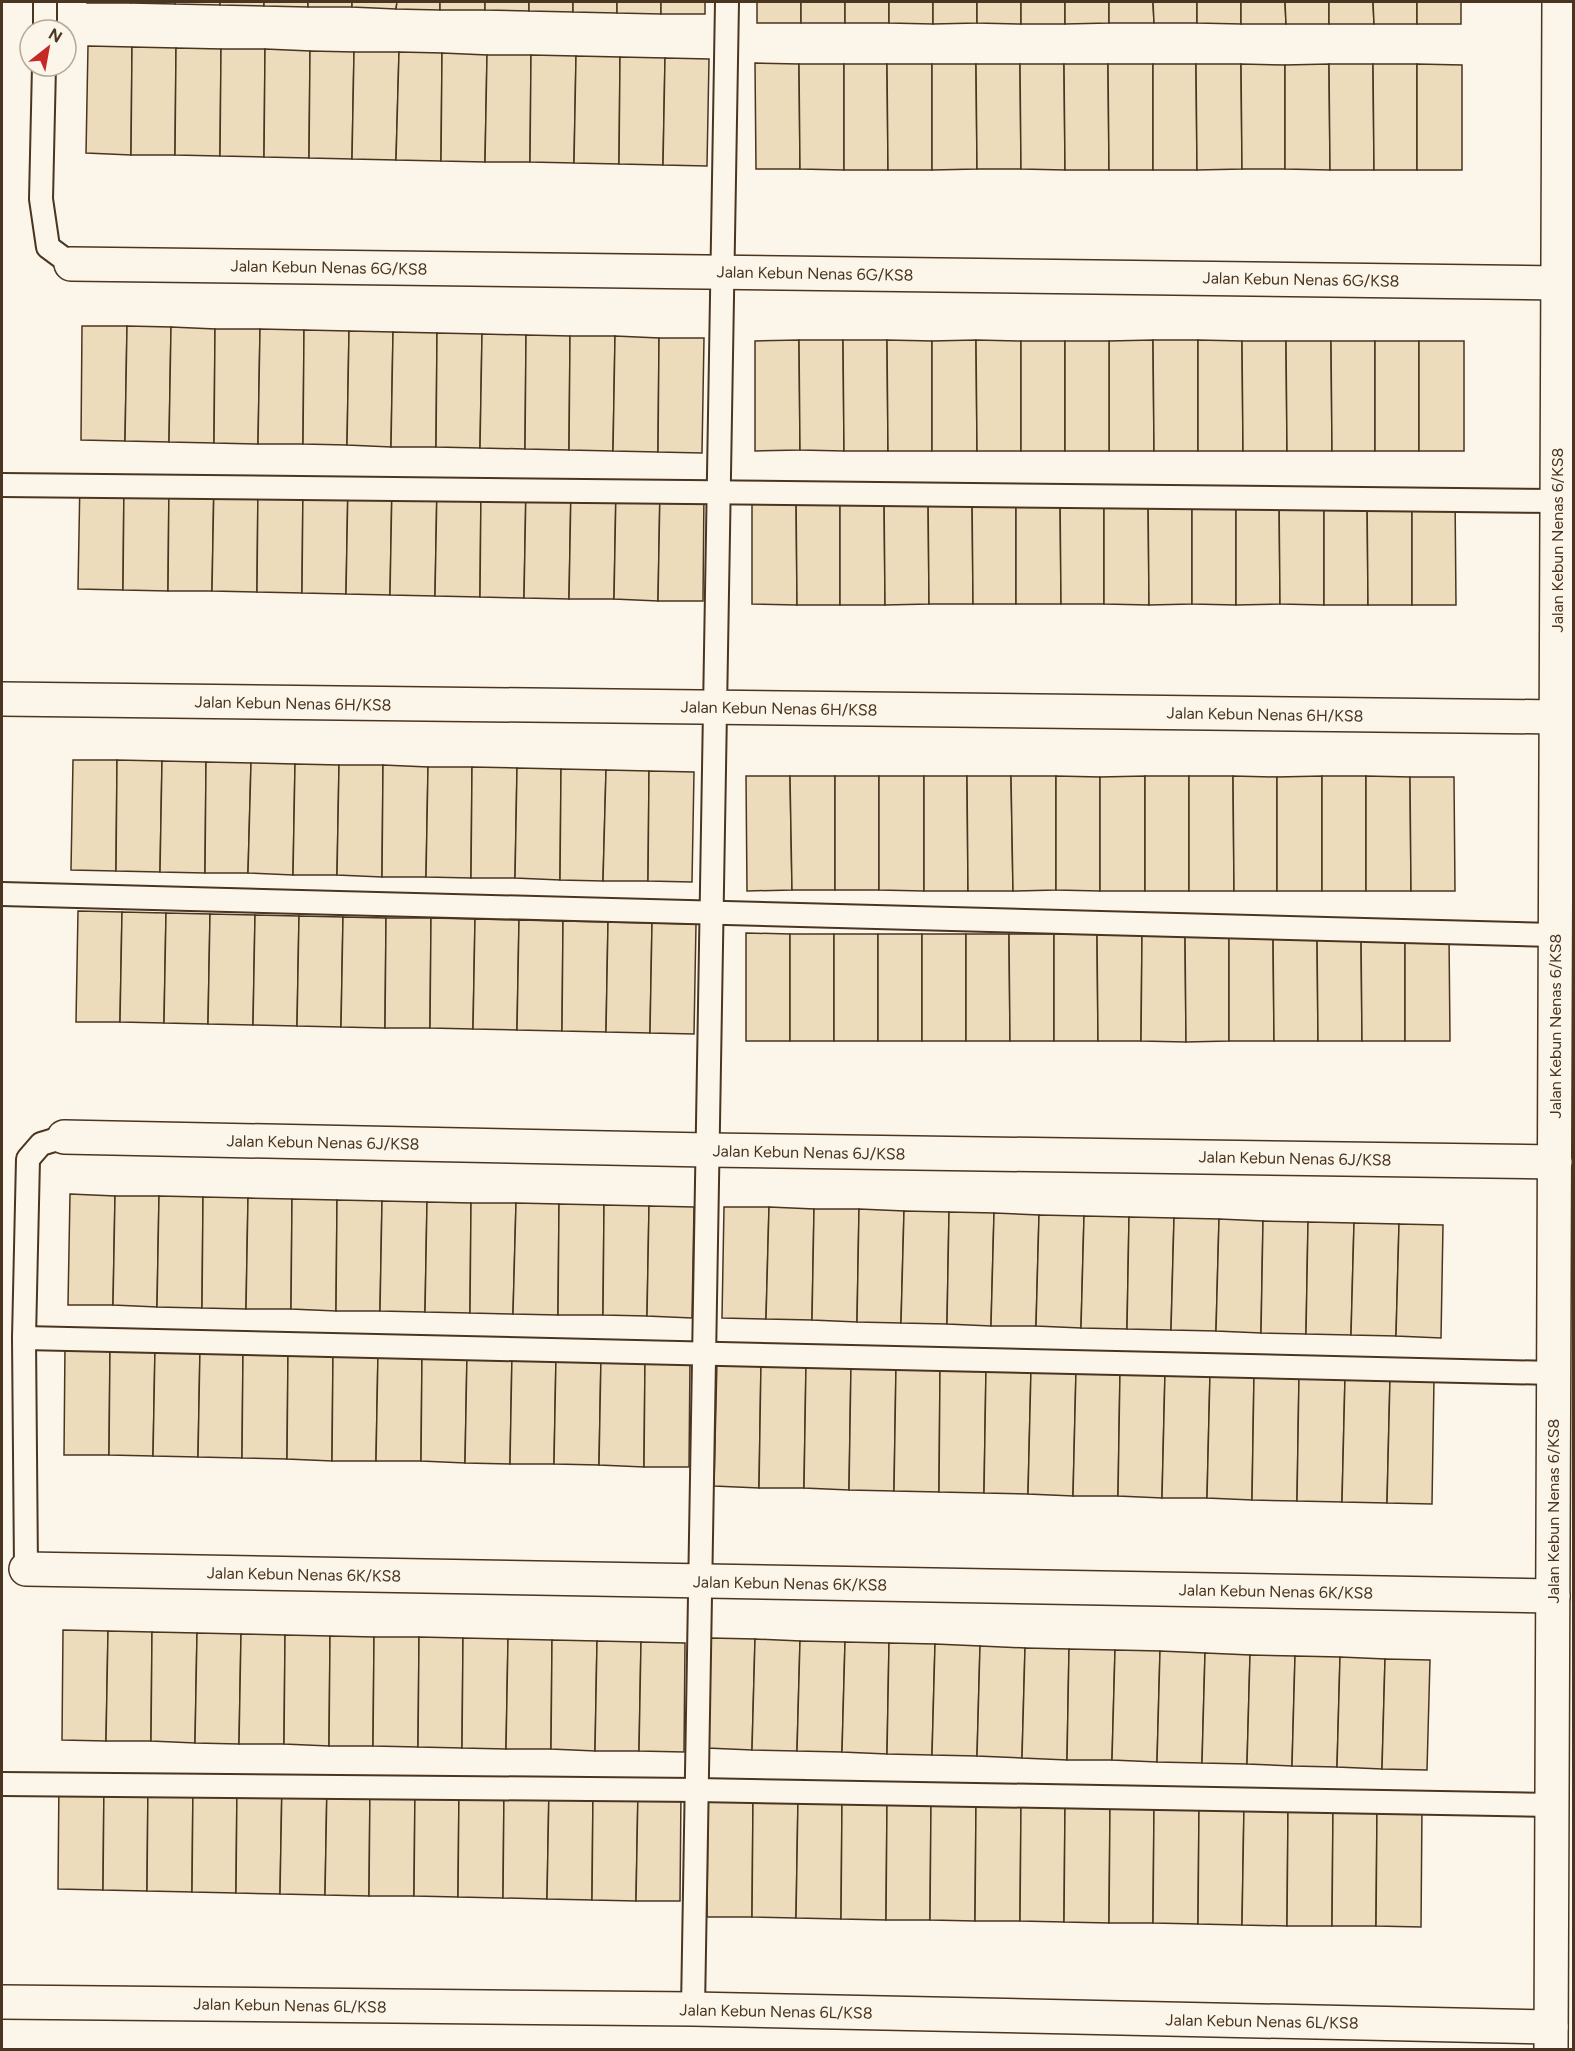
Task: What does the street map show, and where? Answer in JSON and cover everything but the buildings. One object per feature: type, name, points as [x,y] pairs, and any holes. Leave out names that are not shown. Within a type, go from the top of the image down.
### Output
[{"type":"street","name":"Jalan Kebun Nenas 6/KS8","points":[[1551,2038],[1559,2]]},
{"type":"street","name":"Jalan Kebun Nenas 6G/KS8","points":[[71,264],[1558,283]]},
{"type":"street","name":"Jalan Kebun Nenas 6H/KS8","points":[[2,699],[1557,717]]},
{"type":"street","name":"Jalan Kebun Nenas 6J/KS8","points":[[64,1137],[707,1150],[1555,1162]]},
{"type":"street","name":"Jalan Kebun Nenas 6K/KS8","points":[[26,1569],[1553,1596]]},
{"type":"street","name":"Jalan Kebun Nenas 6L/KS8","points":[[2,2002],[693,2009],[1551,2038]]},
{"type":"lane","points":[[45,2],[45,18]]},
{"type":"lane","points":[[693,2009],[727,2]]},
{"type":"lane","points":[[44,78],[41,199],[48,247],[71,264]]},
{"type":"lane","points":[[2,485],[1558,501]]},
{"type":"lane","points":[[2,894],[1556,934]]},
{"type":"lane","points":[[26,1569],[24,1338],[28,1159],[41,1144],[64,1137]]},
{"type":"lane","points":[[24,1338],[1553,1372]]},
{"type":"lane","points":[[2,1784],[697,1790],[1552,1805]]}]
